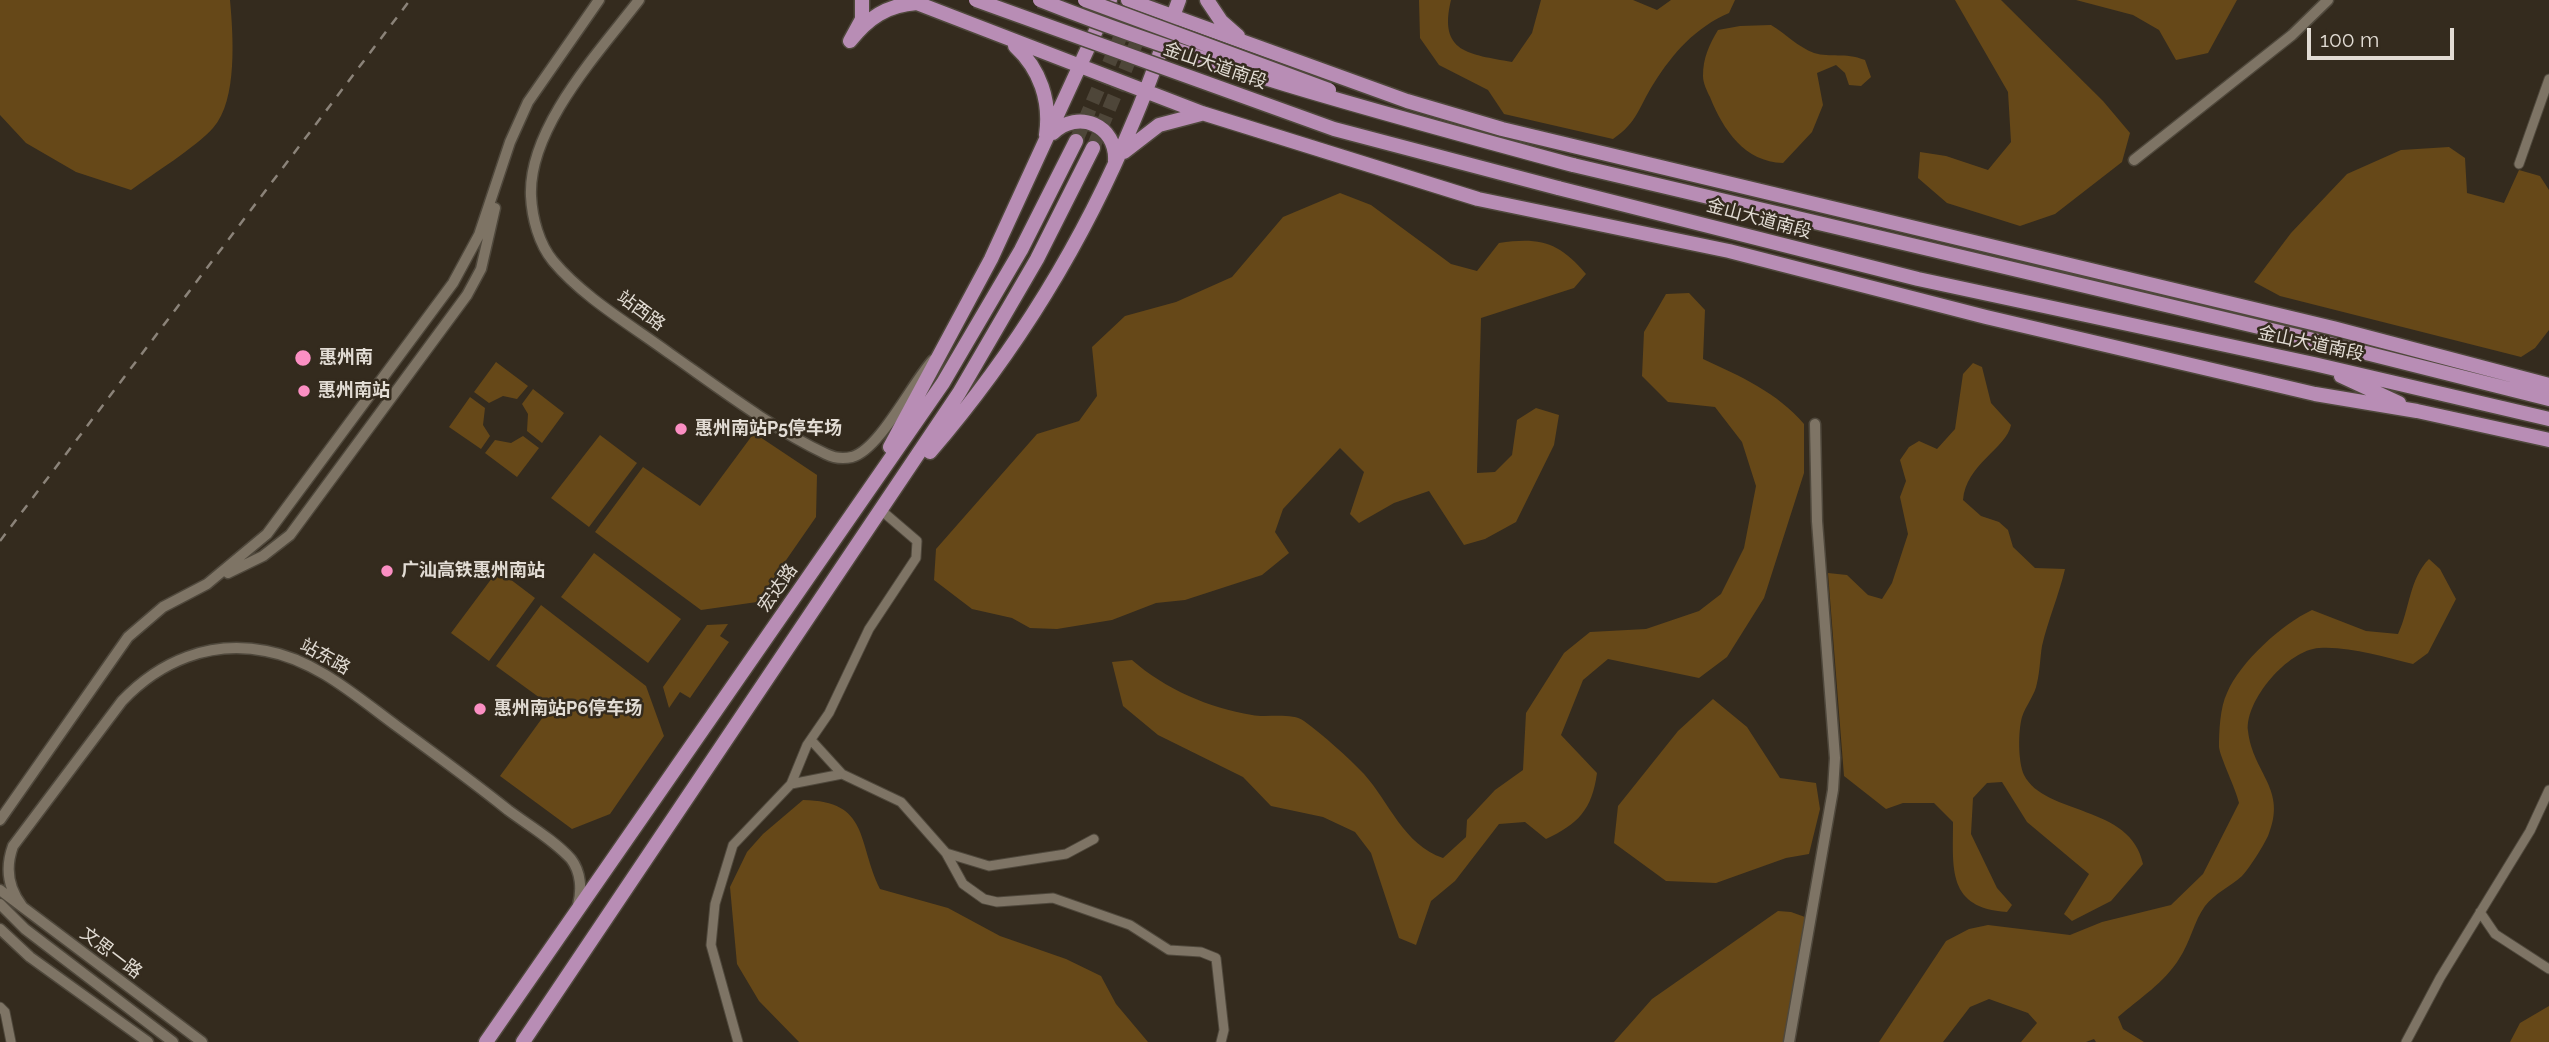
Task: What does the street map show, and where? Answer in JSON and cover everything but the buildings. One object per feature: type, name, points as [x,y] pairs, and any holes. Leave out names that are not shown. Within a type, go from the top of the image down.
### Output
[{"type":"main road","points":[[862,0],[862,19],[850,41],[861,27],[877,14],[913,2],[1202,114],[1478,199],[1729,251],[2013,324],[2315,394],[2417,411],[2549,440]]},
{"type":"main road","name":"金山大道南段","points":[[976,0],[1334,129],[1868,267],[2413,386],[2549,419]]},
{"type":"main road","name":"金山大道南段","points":[[1040,0],[1188,56],[1398,118],[1573,165],[2318,341],[2549,399]]},
{"type":"main road","points":[[1085,0],[1398,118]]},
{"type":"main road","points":[[876,480],[906,414],[991,259],[1082,67],[1110,0]]},
{"type":"main road","points":[[1128,0],[1407,101],[1502,129],[2319,325],[2549,385]]},
{"type":"main road","points":[[895,492],[975,399],[1030,322],[1112,168],[1145,93],[1179,0]]},
{"type":"main road","points":[[1207,0],[1228,29],[1255,45]]},
{"type":"main road","points":[[1009,40],[1031,64],[1045,94],[1048,116],[1046,143]]},
{"type":"main road","points":[[1112,168],[1122,154],[1148,131],[1169,120],[1202,114]]},
{"type":"main road","points":[[1046,143],[1065,123],[1078,120],[1092,123],[1109,135],[1115,148],[1112,168]]},
{"type":"main road","name":"宏达路","points":[[486,1042],[943,383],[1021,250],[1076,141]]},
{"type":"main road","points":[[523,1042],[959,393],[1037,259],[1093,148]]},
{"type":"main road","points":[[1758,192],[1878,237]]},
{"type":"main road","points":[[1729,251],[1868,267]]},
{"type":"main road","points":[[2318,341],[2438,358]]},
{"type":"main road","points":[[2314,364],[2417,411]]},
{"type":"street","points":[[0,820],[128,637],[163,607],[263,556],[290,535],[467,295],[481,269],[510,142],[528,102],[599,0]]},
{"type":"street","name":"站西路","points":[[639,0],[588,67],[540,145],[533,170],[532,209],[539,236],[552,260],[597,301],[676,358],[753,410],[833,457],[851,457],[868,447],[920,374],[939,353]]},
{"type":"street","points":[[2134,160],[2282,43],[2328,0]]},
{"type":"street","points":[[2519,164],[2549,79]]},
{"type":"street","points":[[207,584],[267,534],[453,283],[479,236],[500,178]]},
{"type":"street","points":[[1789,1042],[1833,790],[1835,758],[1817,520],[1815,424]]},
{"type":"street","points":[[735,1041],[711,945],[715,904],[733,845],[791,784],[869,629],[916,558],[917,541],[882,511]]},
{"type":"street","name":"站东路","points":[[22,906],[9,878],[8,862],[13,846],[122,701],[141,681],[178,660],[205,651],[234,648],[262,650],[291,657],[345,688],[565,853],[576,868],[580,884],[579,901],[573,917]]},
{"type":"street","points":[[811,740],[842,774],[901,802],[946,853],[963,884],[984,899],[1007,902],[1053,898],[1130,925],[1169,950],[1201,952],[1216,958],[1224,1030],[1220,1042]]},
{"type":"street","points":[[791,784],[842,774]]},
{"type":"street","points":[[2406,1042],[2530,831],[2549,790]]},
{"type":"street","points":[[946,853],[989,866],[1066,854],[1094,839]]},
{"type":"street","name":"文思一路","points":[[0,890],[202,1042]]},
{"type":"street","points":[[0,904],[25,929],[173,1042]]},
{"type":"street","points":[[2480,912],[2495,934],[2549,969]]},
{"type":"street","points":[[0,929],[30,957],[148,1042]]},
{"type":"street","points":[[0,1007],[5,1012],[11,1042]]},
{"type":"shaded area","points":[[0,0],[230,0],[232,66],[227,101],[221,116],[213,128],[196,143],[131,190],[76,172],[26,143],[0,115]]},
{"type":"shaded area","points":[[1419,0],[1451,0],[1448,18],[1453,41],[1470,53],[1512,62],[1532,33],[1541,0],[1633,0],[1657,10],[1671,0],[1735,0],[1729,13],[1696,33],[1677,51],[1654,83],[1633,120],[1613,139],[1504,114],[1488,90],[1439,65],[1420,38]]},
{"type":"shaded area","points":[[1955,0],[2001,0],[2103,101],[2130,133],[2122,162],[2055,214],[2020,226],[1947,203],[1918,178],[1920,152],[1946,156],[1988,170],[2011,142],[2008,92]]},
{"type":"shaded area","points":[[2076,0],[2237,0],[2208,53],[2176,60],[2159,30],[2133,15]]},
{"type":"shaded area","points":[[1771,25],[1814,53],[1865,60],[1871,77],[1861,86],[1849,85],[1845,73],[1836,65],[1817,73],[1823,105],[1812,132],[1783,163],[1757,157],[1737,142],[1722,121],[1703,79],[1705,57],[1718,30]]},
{"type":"shaded area","points":[[2449,147],[2465,158],[2467,193],[2504,203],[2519,170],[2540,176],[2549,190],[2549,330],[2535,348],[2521,357],[2280,296],[2254,282],[2291,233],[2347,174],[2401,150]]},
{"type":"shaded area","points":[[1340,193],[1371,205],[1451,264],[1477,271],[1499,243],[1526,241],[1548,244],[1567,255],[1586,274],[1574,288],[1481,318],[1477,473],[1495,472],[1512,455],[1517,420],[1536,408],[1559,415],[1554,445],[1516,522],[1485,539],[1464,545],[1429,491],[1394,503],[1359,523],[1350,514],[1364,472],[1340,448],[1283,509],[1275,532],[1289,553],[1262,575],[1185,600],[1156,603],[1112,620],[1057,629],[1030,628],[1012,618],[972,609],[934,580],[936,549],[1037,434],[1079,421],[1097,396],[1092,347],[1125,316],[1176,302],[1232,277],[1283,217]]},
{"type":"shaded area","points":[[1689,293],[1705,310],[1703,359],[1770,394],[1804,424],[1804,473],[1764,598],[1727,657],[1699,678],[1608,659],[1583,680],[1561,735],[1597,773],[1591,797],[1582,814],[1567,828],[1546,839],[1525,822],[1499,824],[1455,881],[1431,901],[1416,945],[1399,938],[1371,853],[1355,832],[1323,817],[1271,806],[1243,777],[1158,735],[1123,706],[1112,662],[1132,660],[1173,688],[1220,708],[1258,716],[1299,718],[1335,746],[1364,774],[1407,833],[1429,852],[1443,858],[1466,837],[1467,820],[1495,790],[1523,770],[1526,713],[1564,653],[1590,632],[1646,629],[1699,611],[1721,594],[1744,548],[1756,486],[1742,442],[1715,407],[1668,402],[1642,376],[1644,332],[1666,294]]},
{"type":"shaded area","points":[[496,362],[528,386],[517,399],[503,396],[489,403],[474,392]]},
{"type":"shaded area","points":[[1973,363],[1982,367],[1991,403],[2011,425],[2002,442],[1971,476],[1963,500],[1981,516],[1999,522],[2008,530],[2013,547],[2035,568],[2065,569],[2042,646],[2036,687],[2021,723],[2019,746],[2024,775],[2035,788],[2050,798],[2106,820],[2122,831],[2135,845],[2143,864],[2111,901],[2072,921],[2064,914],[2089,874],[2027,822],[2002,782],[1987,783],[1973,798],[1971,834],[1997,888],[2012,905],[2007,912],[1987,909],[1973,903],[1964,894],[1954,870],[1953,822],[1934,803],[1903,803],[1886,809],[1844,776],[1828,573],[1847,575],[1868,595],[1882,599],[1892,583],[1908,534],[1900,497],[1906,481],[1900,460],[1909,447],[1919,441],[1937,449],[1955,429],[1963,374]]},
{"type":"shaded area","points":[[533,389],[564,413],[542,443],[527,431],[528,414],[522,404]]},
{"type":"shaded area","points":[[470,397],[485,408],[483,425],[490,436],[481,449],[449,427]]},
{"type":"shaded area","points":[[754,433],[817,475],[816,517],[757,602],[701,610],[595,532],[643,467],[700,506]]},
{"type":"shaded area","points":[[600,435],[637,463],[589,527],[551,498]]},
{"type":"shaded area","points":[[523,436],[539,448],[517,477],[485,453],[495,440],[511,443]]},
{"type":"shaded area","points":[[594,553],[681,619],[648,663],[561,597]]},
{"type":"shaded area","points":[[2429,559],[2440,569],[2456,599],[2428,653],[2413,664],[2354,650],[2319,648],[2307,651],[2282,667],[2253,705],[2248,731],[2251,746],[2272,793],[2274,806],[2268,836],[2242,876],[2205,906],[2183,953],[2167,975],[2118,1017],[2123,1029],[2144,1042],[2096,1042],[2094,1039],[2086,1042],[2021,1042],[2037,1023],[2028,1013],[1989,999],[1970,1007],[1943,1042],[1879,1042],[1946,941],[1969,929],[1988,925],[2070,935],[2102,922],[2171,905],[2203,874],[2239,803],[2219,747],[2220,720],[2233,681],[2275,634],[2312,610],[2366,631],[2398,634],[2417,576]]},
{"type":"shaded area","points":[[498,570],[535,598],[489,661],[451,633]]},
{"type":"shaded area","points":[[541,605],[646,686],[664,736],[610,814],[572,829],[500,776],[551,706],[496,666]]},
{"type":"shaded area","points":[[728,624],[720,636],[729,642],[690,698],[680,692],[669,708],[663,687],[707,625]]},
{"type":"shaded area","points":[[1713,699],[1747,727],[1780,778],[1816,783],[1820,809],[1809,854],[1786,858],[1716,883],[1666,881],[1614,843],[1618,806],[1678,731]]},
{"type":"shaded area","points":[[803,800],[825,802],[851,816],[858,827],[880,889],[948,908],[1000,936],[1066,959],[1101,976],[1116,1004],[1148,1042],[799,1042],[759,1001],[737,964],[730,887],[747,852],[763,834]]},
{"type":"shaded area","points":[[1778,911],[1805,917],[1784,1042],[1614,1042],[1652,999]]},
{"type":"shaded area","points":[[2549,1006],[2549,1042],[2510,1042],[2520,1023]]},
{"type":"tunnel","points":[[1076,141],[1136,0]]},
{"type":"tunnel","points":[[1093,148],[1154,0]]},
{"type":"railway","points":[[0,541],[410,0]]},
{"type":"place","name":"惠州南","points":[[303,358]]},
{"type":"place","name":"惠州南站","points":[[304,391]]},
{"type":"place","name":"惠州南站P5停车场","points":[[681,429]]},
{"type":"place","name":"广汕高铁惠州南站","points":[[387,571]]},
{"type":"place","name":"惠州南站P6停车场","points":[[480,709]]}]
